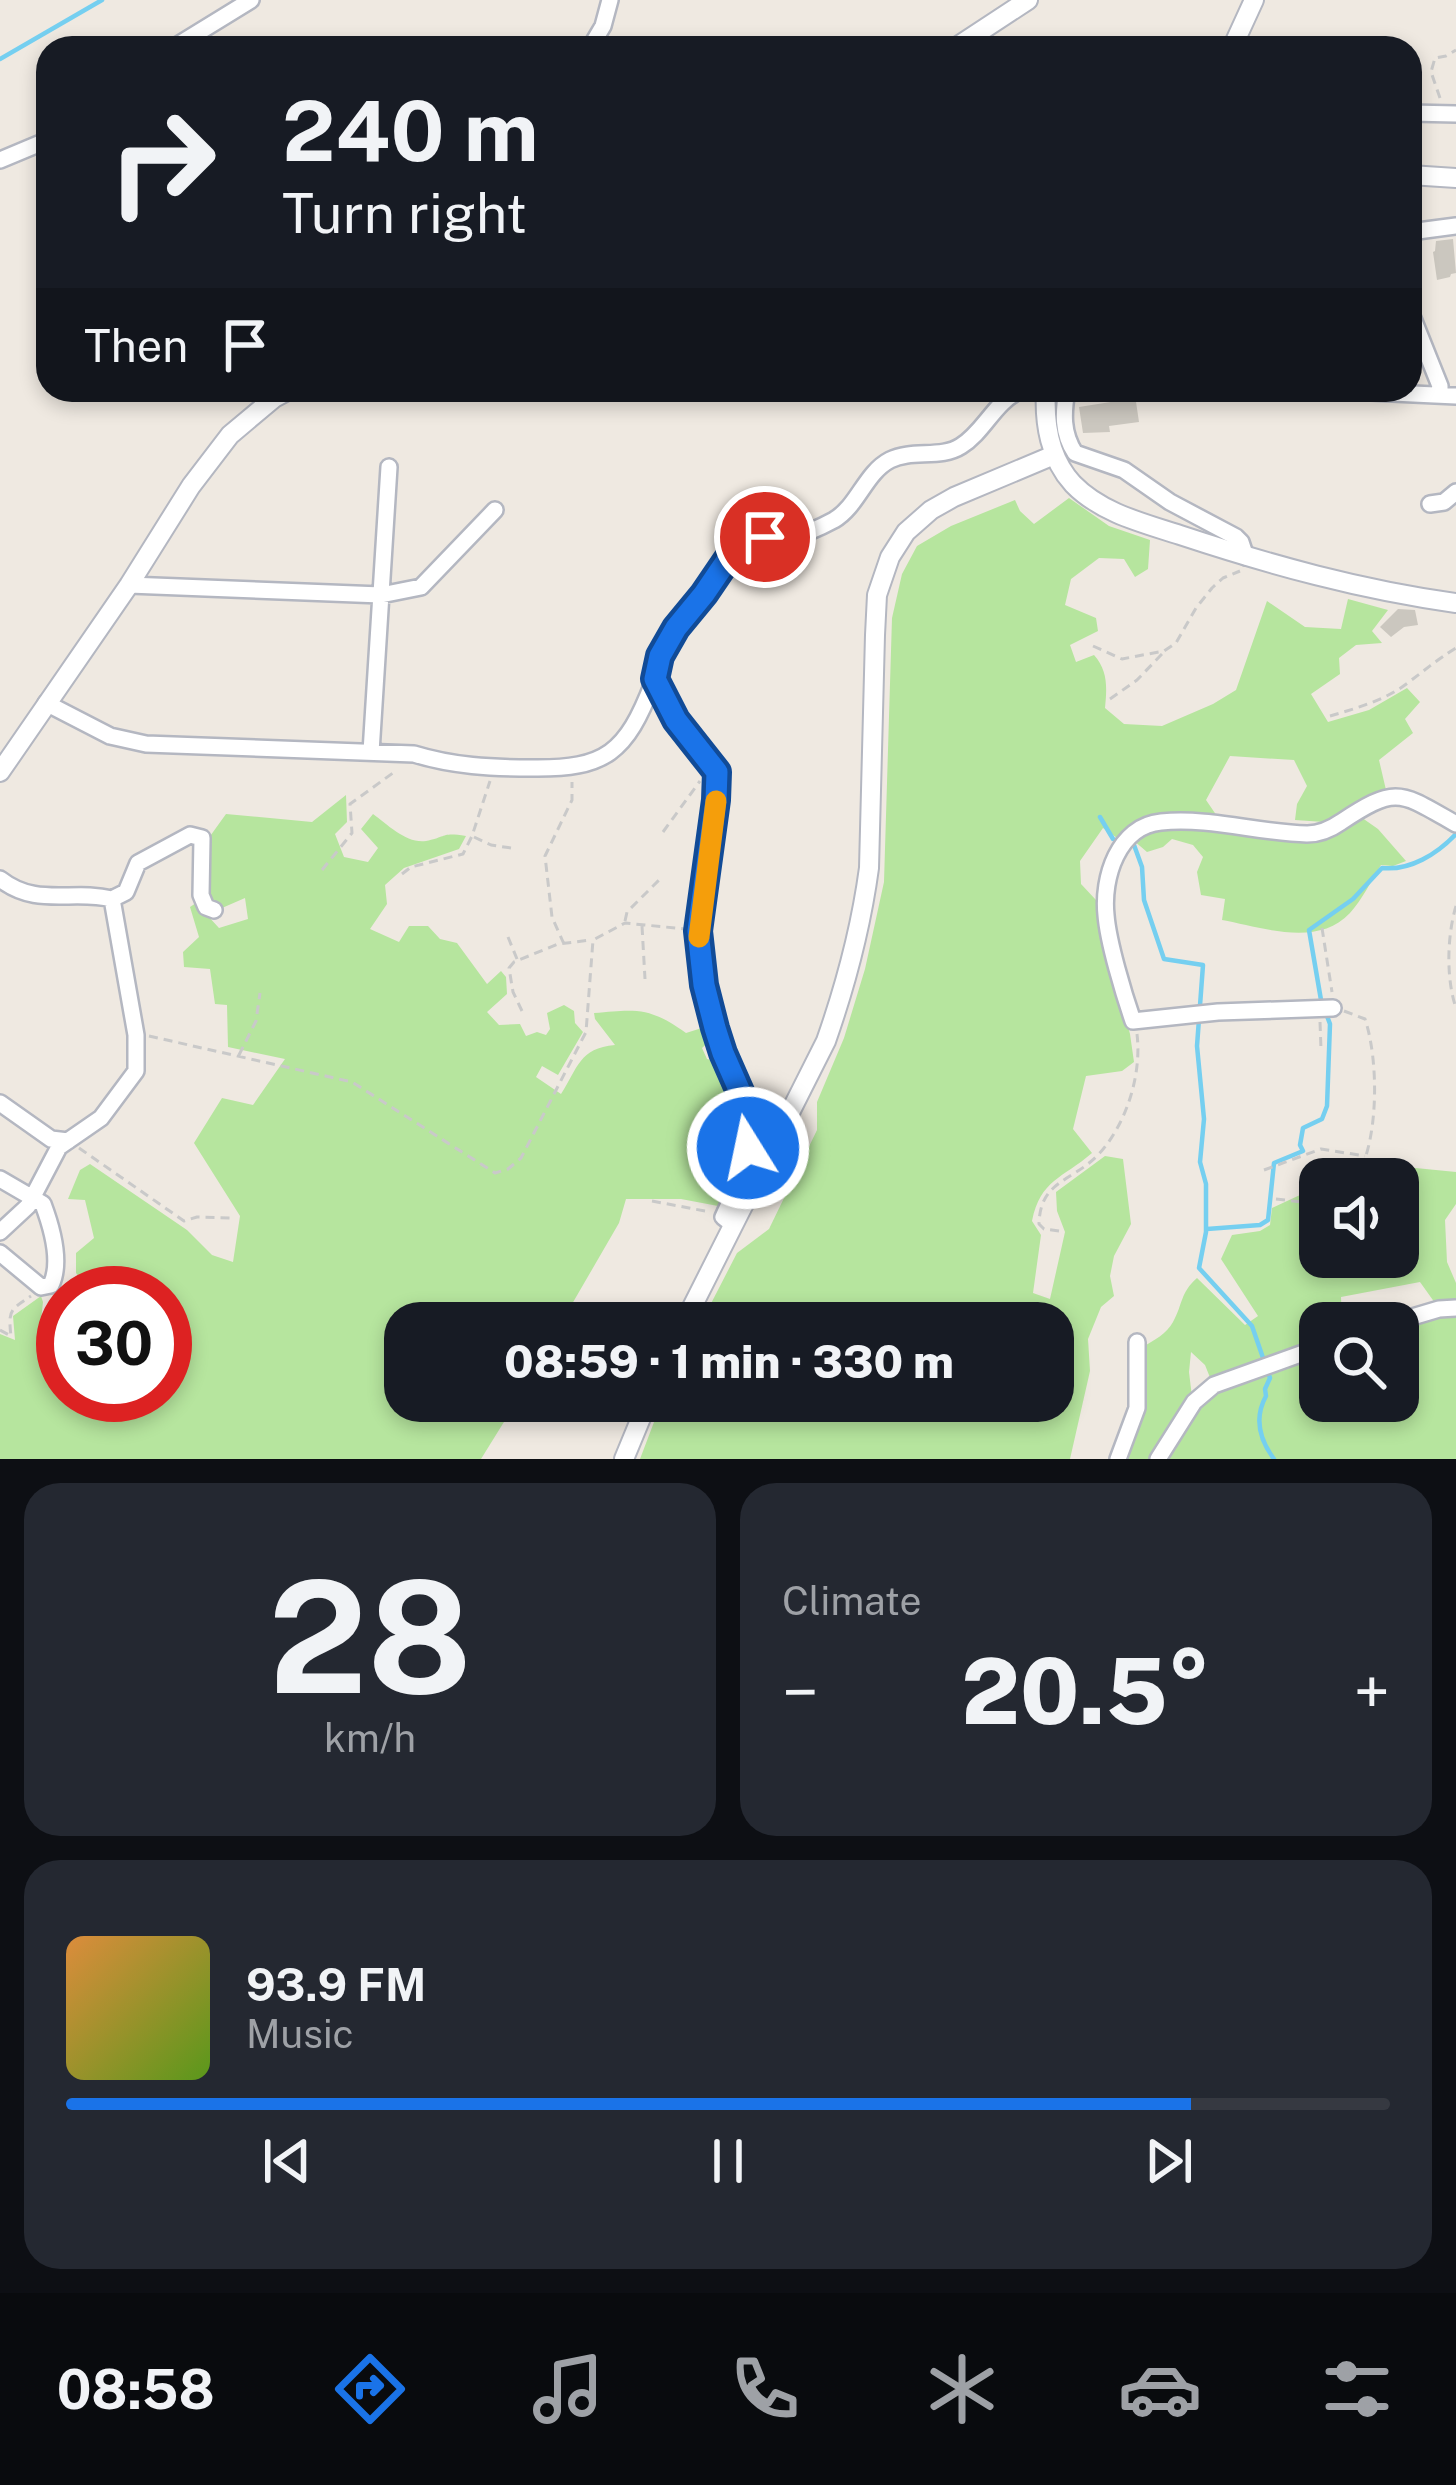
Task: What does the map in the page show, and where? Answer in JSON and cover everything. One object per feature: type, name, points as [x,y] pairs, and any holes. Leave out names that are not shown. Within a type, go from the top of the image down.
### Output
[{"type":"street","points":[[192,36],[251,0]]},
{"type":"street","points":[[597,36],[610,0]]},
{"type":"street","points":[[973,36],[1028,0]]},
{"type":"street","points":[[1238,36],[1254,0]]},
{"type":"street","points":[[0,160],[36,145]]},
{"type":"street","points":[[1422,176],[1456,178]]},
{"type":"street","points":[[1422,230],[1456,226]]},
{"type":"street","points":[[1422,341],[1448,395]]},
{"type":"street","points":[[0,772],[191,486],[230,435],[269,402]]},
{"type":"street","points":[[46,703],[110,736],[146,744],[371,752],[490,768],[572,769],[603,759],[630,734],[660,656],[736,547],[747,540],[797,536],[833,520],[891,459],[959,448],[1003,402]]},
{"type":"street","points":[[1046,402],[1054,454],[1062,471],[1096,502],[1248,558],[1390,594],[1456,603]]},
{"type":"street","points":[[1066,402],[1066,436],[1075,453],[1124,470],[1170,502],[1236,537],[1248,558]]},
{"type":"street","points":[[693,1302],[728,1221],[826,1041],[843,991],[864,905],[871,834],[874,635],[878,595],[890,557],[906,532],[931,510],[1054,454]]},
{"type":"street","points":[[371,752],[389,467]]},
{"type":"street","points":[[1430,504],[1444,502],[1456,493]]},
{"type":"street","points":[[129,585],[381,596],[421,587],[495,510]]},
{"type":"street","points":[[655,679],[676,720],[717,772],[698,931],[715,1028],[752,1119],[728,1221]]},
{"type":"street","points":[[1326,1008],[1133,1021],[1106,915],[1108,879],[1128,838],[1162,821],[1319,833],[1386,796],[1403,797],[1456,824]]},
{"type":"street","points":[[0,879],[13,889],[50,898],[112,899],[126,892],[138,863],[190,835],[202,838],[201,895],[206,907],[214,910]]},
{"type":"street","points":[[0,1232],[28,1206],[58,1147],[101,1118],[136,1071],[136,1035],[112,899]]},
{"type":"street","points":[[0,1103],[52,1139],[68,1141]]},
{"type":"street","points":[[0,1179],[43,1204],[56,1266]]},
{"type":"street","points":[[0,1253],[36,1283]]},
{"type":"street","points":[[1419,1315],[1456,1308]]},
{"type":"street","points":[[1118,1459],[1136,1408],[1137,1342]]},
{"type":"street","points":[[1157,1459],[1194,1402],[1214,1384],[1299,1354]]},
{"type":"street","points":[[624,1459],[639,1422]]},
{"type":"path","points":[[1451,114],[1431,72],[1435,58],[1456,50]]},
{"type":"path","points":[[1110,699],[1176,643],[1212,588],[1223,578],[1248,569],[1248,558]]},
{"type":"path","points":[[1093,646],[1122,659],[1164,651]]},
{"type":"path","points":[[1330,716],[1367,705],[1408,683],[1456,648]]},
{"type":"path","points":[[322,870],[352,833],[350,804],[418,755]]},
{"type":"path","points":[[663,832],[698,786],[707,762]]},
{"type":"path","points":[[401,874],[463,854],[491,779],[490,768]]},
{"type":"path","points":[[564,944],[552,917],[545,856],[572,800],[572,769]]},
{"type":"path","points":[[472,836],[511,848]]},
{"type":"path","points":[[625,922],[627,912],[660,879]]},
{"type":"path","points":[[1456,906],[1451,920],[1450,991],[1456,1008]]},
{"type":"path","points":[[522,1011],[509,968],[518,961],[564,944],[593,940],[625,922],[698,931]]},
{"type":"path","points":[[642,924],[645,979]]},
{"type":"path","points":[[1322,928],[1326,1008],[1322,1048]]},
{"type":"path","points":[[508,937],[518,961]]},
{"type":"path","points":[[136,1035],[352,1082],[495,1173],[521,1158],[586,1033],[593,940]]},
{"type":"path","points":[[238,1057],[256,1021],[260,992]]},
{"type":"path","points":[[1264,1169],[1321,1149],[1366,1156],[1377,1081],[1365,1019],[1326,1008]]},
{"type":"path","points":[[1059,1231],[1044,1229],[1039,1212],[1047,1191],[1097,1156],[1123,1113],[1140,1058],[1133,1021]]},
{"type":"path","points":[[68,1141],[184,1221],[232,1218]]},
{"type":"path","points":[[1276,1199],[1299,1202]]},
{"type":"path","points":[[652,1201],[696,1207],[728,1221]]},
{"type":"path","points":[[0,1330],[11,1336],[13,1308],[36,1291]]},
{"type":"green space","points":[[1069,498],[1109,526],[1150,540],[1148,569],[1135,577],[1124,559],[1099,558],[1071,579],[1065,605],[1096,618],[1098,631],[1070,645],[1076,662],[1094,655],[1099,661],[1106,680],[1105,708],[1124,724],[1162,726],[1236,690],[1267,601],[1305,627],[1341,629],[1348,599],[1388,610],[1372,631],[1382,643],[1356,645],[1339,658],[1340,674],[1311,694],[1328,722],[1369,710],[1407,688],[1420,702],[1405,719],[1413,733],[1379,760],[1386,790],[1324,822],[1295,820],[1307,786],[1294,760],[1230,756],[1206,800],[1219,819],[1153,818],[1120,840],[1103,828],[1080,861],[1081,884],[1096,900],[1134,1062],[1122,1071],[1086,1076],[1073,1129],[1092,1153],[1047,1188],[1032,1221],[1041,1235],[1033,1293],[1050,1299],[1065,1232],[1056,1192],[1105,1156],[1123,1159],[1131,1224],[1114,1256],[1110,1276],[1114,1296],[1101,1307],[1088,1339],[1090,1371],[1070,1459],[640,1459],[654,1422],[1074,1422],[1074,1302],[712,1302],[737,1253],[769,1229],[817,1130],[817,1102],[844,1038],[865,969],[884,882],[892,618],[902,574],[917,546],[951,526],[1015,500],[1034,524]]},
{"type":"green space","points":[[346,795],[347,822],[335,834],[344,857],[368,862],[378,848],[361,829],[373,814],[412,840],[466,836],[459,849],[404,868],[385,885],[387,904],[370,929],[399,942],[409,926],[428,926],[440,939],[457,943],[487,984],[501,971],[507,994],[487,1012],[499,1025],[520,1024],[526,1036],[546,1035],[550,1029],[547,1013],[564,1005],[574,1011],[575,1023],[583,1032],[558,1075],[542,1066],[536,1077],[561,1094],[587,1055],[615,1045],[594,1013],[643,1012],[686,1033],[705,1027],[713,1038],[702,1048],[707,1059],[722,1063],[744,1115],[729,1114],[718,1124],[727,1140],[743,1148],[732,1186],[718,1206],[681,1199],[626,1199],[619,1223],[573,1302],[384,1302],[384,1422],[504,1422],[481,1459],[0,1459],[0,1334],[15,1340],[13,1316],[36,1300],[36,1422],[192,1422],[192,1266],[76,1266],[76,1253],[94,1238],[85,1200],[68,1199],[80,1170],[90,1164],[187,1230],[212,1255],[233,1262],[240,1216],[194,1143],[222,1098],[253,1105],[285,1059],[228,1047],[227,1005],[215,1004],[210,969],[184,967],[183,952],[199,937],[190,907],[196,903],[219,928],[248,919],[245,898],[222,908],[206,894],[208,839],[226,814],[312,822]]},
{"type":"green space","points":[[1358,815],[1378,829],[1406,861],[1381,865],[1350,913],[1337,924],[1306,932],[1222,920],[1225,899],[1201,895],[1197,872],[1203,857],[1193,845],[1172,839],[1147,852],[1133,840],[1147,828],[1166,825],[1286,835]]},
{"type":"green space","points":[[1419,1168],[1456,1172],[1456,1204],[1445,1220],[1456,1303],[1435,1303],[1420,1282],[1341,1297],[1341,1302],[1299,1302],[1299,1349],[1211,1380],[1205,1365],[1191,1352],[1192,1397],[1152,1459],[1124,1459],[1142,1347],[1170,1326],[1191,1283],[1197,1278],[1245,1325],[1258,1316],[1221,1259],[1232,1235],[1270,1225],[1272,1208],[1299,1195],[1299,1278],[1419,1278]]},
{"type":"green space","points":[[1456,1314],[1456,1459],[1163,1459],[1216,1389],[1299,1360],[1299,1422],[1419,1422],[1419,1320]]},
{"type":"building","points":[[1453,239],[1456,273],[1437,280],[1436,241]]},
{"type":"building","points":[[1136,402],[1139,422],[1109,426],[1110,432],[1083,433],[1079,407]]},
{"type":"building","points":[[1398,609],[1415,610],[1418,625],[1404,627],[1391,637],[1380,627]]},
{"type":"waterway","points":[[40,36],[102,0]]},
{"type":"waterway","points":[[0,59],[36,38]]},
{"type":"waterway","points":[[1100,817],[1118,841]]},
{"type":"waterway","points":[[1207,1229],[1260,1225],[1268,1220],[1274,1163],[1303,1151],[1303,1128],[1322,1119],[1327,1106],[1330,1024],[1309,930],[1353,899],[1382,868],[1422,860],[1456,834]]},
{"type":"waterway","points":[[1129,844],[1134,845],[1142,867],[1144,900],[1164,959],[1203,965],[1197,1046],[1206,1232],[1199,1268],[1252,1326],[1270,1378],[1259,1420],[1274,1459]]},
{"type":"slow traffic","points":[[699,937],[716,801]]},
{"type":"route","points":[[748,1148],[752,1119],[715,1028],[698,931],[717,772],[676,720],[655,679],[660,656],[676,628],[727,557],[747,540],[765,537]]}]
